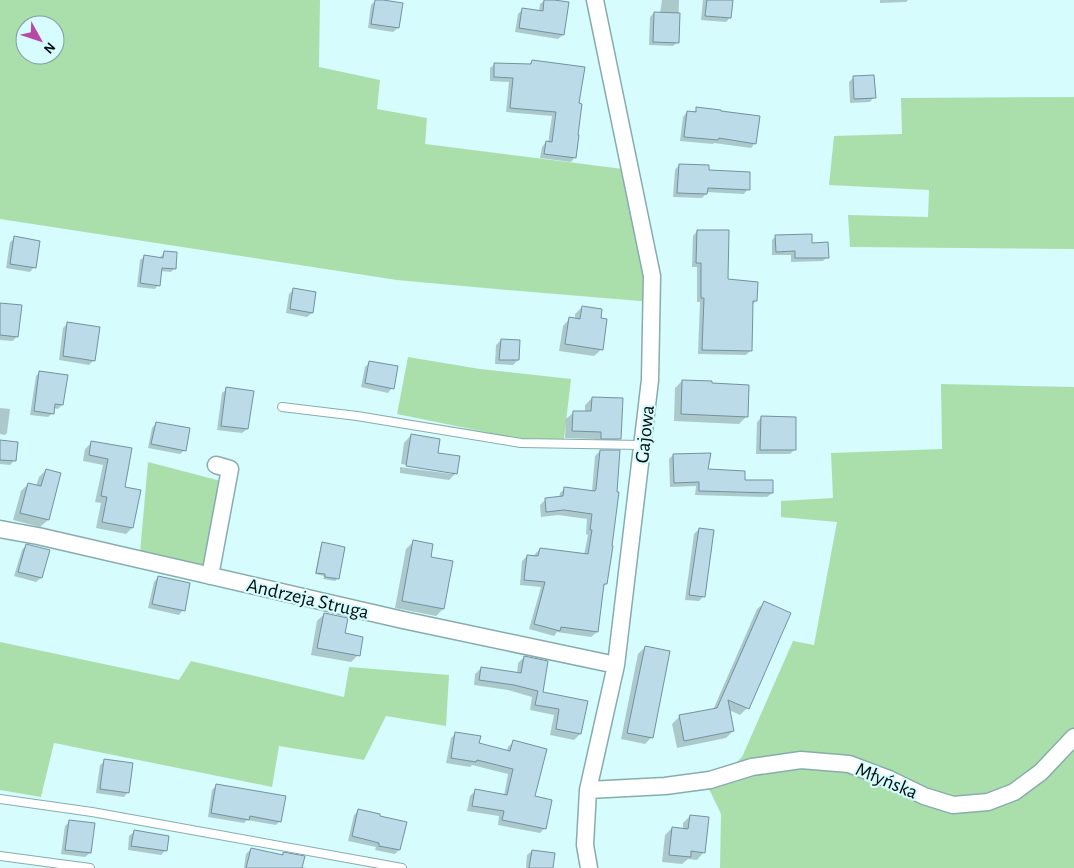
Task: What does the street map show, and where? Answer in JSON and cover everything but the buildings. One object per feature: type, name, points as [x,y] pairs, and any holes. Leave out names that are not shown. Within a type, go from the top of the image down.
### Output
[{"type":"street","name":"Gajowa","points":[[589,868],[585,844],[588,790],[616,665],[650,380],[652,276],[595,0]]},
{"type":"street","points":[[210,576],[230,469],[216,466]]},
{"type":"street","name":"Andrzeja Struga","points":[[0,529],[412,622],[616,665]]},
{"type":"street","name":"Młyńska","points":[[588,790],[665,786],[710,780],[752,767],[801,760],[849,764],[888,779],[924,796],[953,805],[988,802],[1014,792],[1041,772],[1074,737]]},
{"type":"lane","points":[[282,406],[521,442],[642,445]]},
{"type":"lane","points":[[0,799],[92,812],[402,868]]},
{"type":"lane","points":[[0,856],[90,868]]},
{"type":"green space","points":[[0,0],[320,0],[319,67],[380,80],[377,109],[427,118],[425,144],[631,170],[652,302],[397,280],[0,219]]},
{"type":"green space","points":[[1074,97],[1074,249],[850,247],[848,215],[928,217],[929,190],[829,185],[834,136],[902,134],[901,98]]},
{"type":"green space","points":[[408,357],[480,369],[571,379],[564,439],[520,439],[397,414]]},
{"type":"green space","points":[[941,384],[1074,387],[1074,868],[720,868],[721,814],[709,789],[742,757],[793,641],[814,645],[837,522],[781,517],[781,501],[833,498],[831,453],[942,449]]},
{"type":"green space","points":[[148,462],[221,481],[204,566],[140,553]]},
{"type":"green space","points":[[0,642],[179,680],[191,661],[344,697],[349,667],[449,675],[446,726],[386,716],[364,760],[279,746],[272,787],[54,743],[41,797],[0,790]]}]
